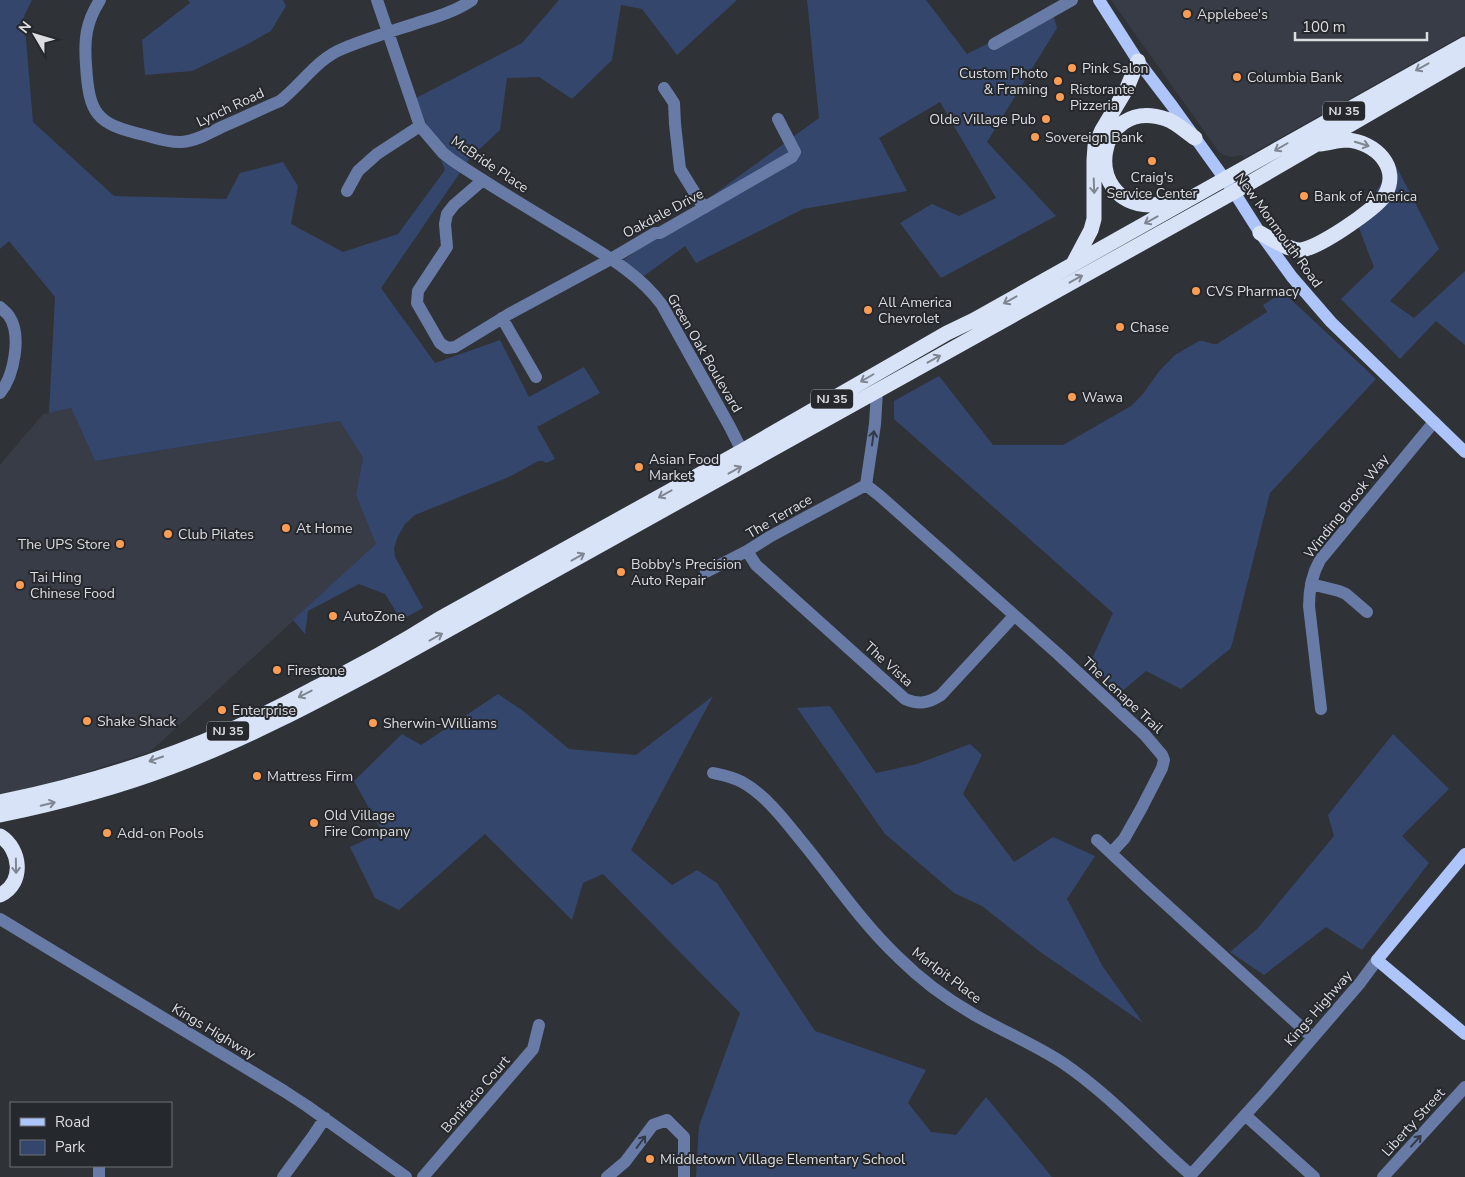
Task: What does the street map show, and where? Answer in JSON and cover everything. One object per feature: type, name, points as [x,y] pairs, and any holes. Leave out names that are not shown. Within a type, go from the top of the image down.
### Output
[{"type":"highway","name":"NJ 35","points":[[0,802],[43,793],[116,773],[183,749],[250,721],[351,671],[405,641],[439,619],[742,451],[947,333],[974,320],[1465,44]]},
{"type":"highway","name":"NJ 35","points":[[0,815],[68,800],[150,774],[238,740],[267,726],[394,660],[1234,192],[1465,58]]},
{"type":"highway","points":[[1073,264],[1091,230],[1094,219],[1095,146],[1138,61]]},
{"type":"highway","points":[[1186,200],[1150,205],[1126,198],[1112,184],[1105,166],[1104,156],[1106,146],[1113,133],[1119,126],[1136,116],[1146,115],[1167,119],[1195,138]]},
{"type":"highway","points":[[1260,233],[1282,245],[1298,250],[1305,249],[1348,226],[1383,198],[1389,184],[1388,168],[1376,150],[1367,145],[1347,140],[1314,145]]},
{"type":"highway","points":[[0,836],[12,848],[18,865],[14,881],[5,892],[0,894]]},
{"type":"main road","name":"New Monmouth Road","points":[[1099,0],[1138,61],[1234,192],[1260,233],[1292,277],[1326,315],[1465,452]]},
{"type":"main road","name":"Kings Highway","points":[[1377,960],[1465,854]]},
{"type":"main road","points":[[1377,960],[1465,1034]]},
{"type":"street","name":"Lynch Road","points":[[100,0],[89,23],[85,42],[88,89],[94,107],[105,121],[122,130],[175,142],[199,138],[280,101],[332,54],[342,49],[452,11],[472,0]]},
{"type":"street","name":"McBride Place","points":[[377,0],[420,126],[443,153],[611,259]]},
{"type":"street","points":[[994,44],[1072,0]]},
{"type":"street","points":[[664,88],[674,103],[674,124],[680,168],[704,208]]},
{"type":"street","name":"Oakdale Drive","points":[[483,180],[454,205],[447,214],[445,224],[447,247],[418,291],[417,303],[440,343],[447,348],[455,347],[505,316],[611,259],[638,242],[660,233],[792,157],[795,152],[778,118]]},
{"type":"street","points":[[347,191],[358,171],[377,154],[420,126]]},
{"type":"street","name":"Green Oak Boulevard","points":[[611,259],[643,283],[662,305],[742,451]]},
{"type":"street","points":[[0,308],[10,316],[14,329],[15,345],[13,365],[6,385],[0,392]]},
{"type":"street","points":[[505,316],[536,377]]},
{"type":"street","points":[[866,485],[875,424],[877,391]]},
{"type":"street","name":"Winding Brook Way","points":[[1321,709],[1309,606],[1309,594],[1313,575],[1320,560],[1434,422]]},
{"type":"street","name":"The Terrace","points":[[706,572],[866,485]]},
{"type":"street","name":"The Lenape Trail","points":[[866,485],[1058,654],[1146,735],[1162,754],[1163,764],[1153,785],[1124,839],[1111,853]]},
{"type":"street","name":"The Vista","points":[[747,551],[756,565],[910,701],[926,703],[941,696],[1014,616]]},
{"type":"street","points":[[1311,584],[1346,594],[1367,612]]},
{"type":"street","name":"Marlpit Place","points":[[713,772],[743,782],[772,807],[873,931],[924,980],[973,1014],[1061,1062],[1087,1080],[1190,1176]]},
{"type":"street","points":[[1097,840],[1312,1037]]},
{"type":"street","name":"Kings Highway","points":[[0,919],[275,1086],[324,1118],[406,1177]]},
{"type":"street","name":"Kings Highway","points":[[1190,1176],[1360,983],[1377,960]]},
{"type":"street","name":"Bonifacio Court","points":[[423,1177],[533,1050],[539,1025]]},
{"type":"street","name":"Liberty Street","points":[[1383,1177],[1465,1086]]},
{"type":"street","points":[[1245,1115],[1314,1177]]},
{"type":"street","points":[[283,1177],[324,1118]]},
{"type":"street","points":[[607,1177],[625,1162],[653,1125],[667,1120],[684,1137],[684,1177]]},
{"type":"shaded area","points":[[1111,0],[1465,0],[1465,34],[1244,158],[1242,155],[1232,157],[1219,152]]},
{"type":"shaded area","points":[[71,408],[95,461],[340,421],[363,458],[356,495],[377,544],[150,752],[49,784],[0,795],[0,465],[43,414]]},
{"type":"green space","points":[[0,0],[32,0],[24,16],[33,122],[114,196],[226,199],[240,173],[283,162],[298,186],[291,224],[343,252],[398,234],[445,170],[416,98],[522,43],[559,0],[737,0],[677,55],[642,9],[621,5],[612,60],[572,99],[539,77],[507,78],[500,130],[470,158],[381,288],[435,363],[500,340],[529,397],[584,367],[600,393],[537,427],[555,459],[546,463],[538,461],[509,477],[415,515],[405,524],[394,548],[395,557],[423,608],[401,620],[385,594],[359,584],[308,611],[305,634],[293,620],[376,544],[356,495],[363,458],[340,421],[95,461],[71,408],[49,413],[55,297],[9,241],[0,249]]},
{"type":"green space","points":[[188,0],[283,0],[286,6],[271,31],[246,45],[192,71],[145,75],[142,40],[190,3]]},
{"type":"green space","points":[[807,0],[926,0],[967,54],[1052,11],[1057,28],[987,142],[1056,216],[941,278],[900,223],[932,204],[959,216],[996,198],[940,102],[879,138],[907,191],[803,209],[696,263],[685,246],[644,276],[621,262],[819,118]]},
{"type":"green space","points":[[1394,162],[1439,249],[1390,301],[1414,318],[1465,271],[1465,345],[1436,321],[1400,359],[1341,299],[1374,267],[1357,223]]},
{"type":"green space","points":[[1283,292],[1376,379],[1270,493],[1231,648],[1181,689],[1146,671],[1120,693],[1090,663],[1113,613],[894,419],[894,401],[939,376],[993,445],[1063,445],[1131,406],[1143,394],[1160,370],[1175,355],[1199,341],[1217,344],[1267,312],[1263,305]]},
{"type":"green space","points":[[498,694],[522,710],[569,749],[636,755],[713,696],[631,850],[672,885],[697,870],[717,883],[815,1031],[926,1070],[908,1103],[931,1132],[956,1135],[986,1097],[1052,1177],[696,1177],[699,1126],[740,1013],[603,874],[583,883],[572,920],[485,834],[399,910],[375,898],[350,847],[382,832],[354,781],[402,734],[421,745]]},
{"type":"green space","points":[[830,706],[876,773],[917,764],[970,744],[982,755],[963,794],[1014,862],[1053,837],[1095,856],[1067,899],[1103,967],[1143,1023],[1039,951],[982,906],[954,893],[885,834],[797,708]]},
{"type":"green space","points":[[1393,734],[1449,789],[1402,836],[1429,863],[1362,950],[1326,927],[1264,975],[1230,952],[1257,929],[1334,836],[1328,815]]},
{"type":"place","name":"Applebee's","points":[[1187,14]]},
{"type":"place","name":"Pink Salon","points":[[1072,68]]},
{"type":"place","name":"Columbia Bank","points":[[1237,77]]},
{"type":"place","name":"Custom Photo & Framing","points":[[1058,81]]},
{"type":"place","name":"Ristorante Pizzeria","points":[[1060,97]]},
{"type":"place","name":"Olde Village Pub","points":[[1046,119]]},
{"type":"place","name":"Sovereign Bank","points":[[1035,137]]},
{"type":"place","name":"Craig's Service Center","points":[[1152,161]]},
{"type":"place","name":"Bank of America","points":[[1304,196]]},
{"type":"place","name":"CVS Pharmacy","points":[[1196,291]]},
{"type":"place","name":"All America Chevrolet","points":[[868,310]]},
{"type":"place","name":"Chase","points":[[1120,327]]},
{"type":"place","name":"Wawa","points":[[1072,397]]},
{"type":"place","name":"Asian Food Market","points":[[639,467]]},
{"type":"place","name":"At Home","points":[[286,528]]},
{"type":"place","name":"Club Pilates","points":[[168,534]]},
{"type":"place","name":"The UPS Store","points":[[120,544]]},
{"type":"place","name":"Bobby's Precision Auto Repair","points":[[621,572]]},
{"type":"place","name":"Tai Hing Chinese Food","points":[[20,585]]},
{"type":"place","name":"AutoZone","points":[[333,616]]},
{"type":"place","name":"Firestone","points":[[277,670]]},
{"type":"place","name":"Enterprise","points":[[222,710]]},
{"type":"place","name":"Shake Shack","points":[[87,721]]},
{"type":"place","name":"Sherwin-Williams","points":[[373,723]]},
{"type":"place","name":"Mattress Firm","points":[[257,776]]},
{"type":"place","name":"Old Village Fire Company","points":[[314,823]]},
{"type":"place","name":"Add-on Pools","points":[[107,833]]},
{"type":"place","name":"Middletown Village Elementary School","points":[[650,1159]]}]
